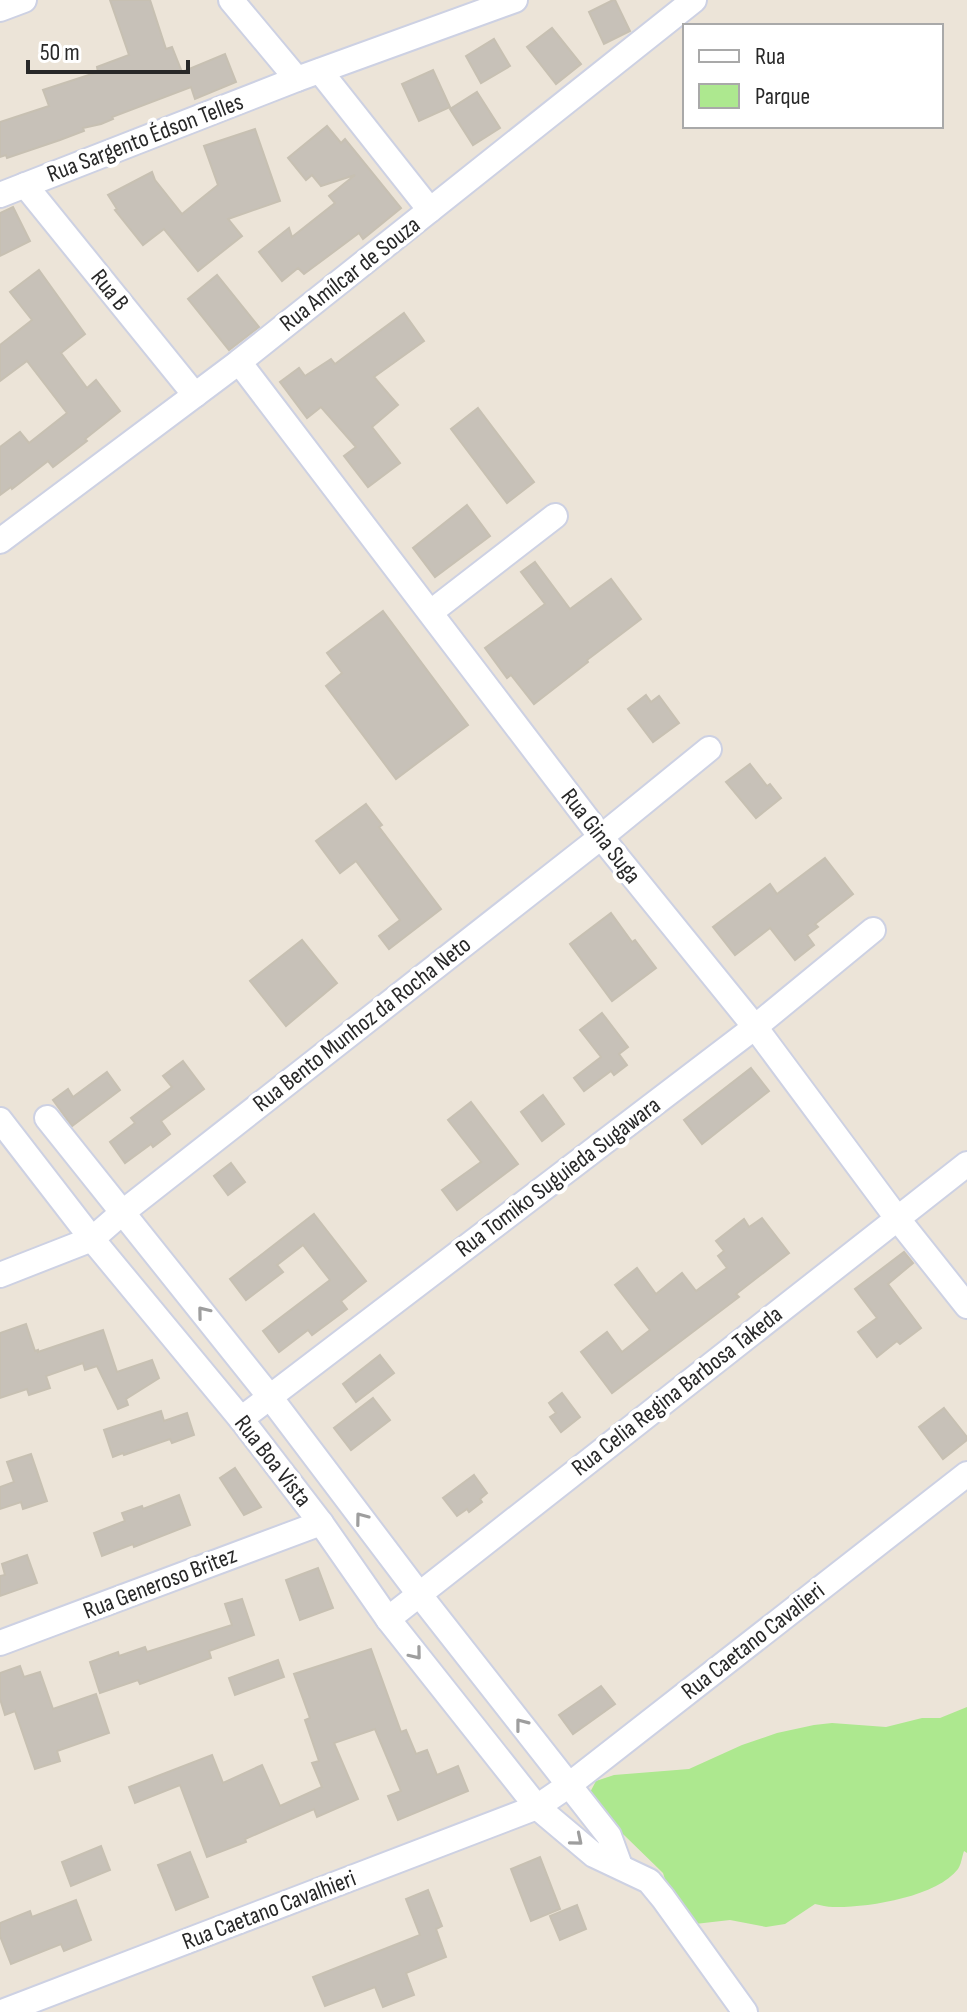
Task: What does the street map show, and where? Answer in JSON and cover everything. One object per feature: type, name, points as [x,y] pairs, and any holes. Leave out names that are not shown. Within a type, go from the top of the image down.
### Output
[{"type":"street","points":[[0,9],[24,0]]},
{"type":"street","points":[[231,0],[297,79]]},
{"type":"street","name":"Rua Sargento Édson Telles","points":[[0,195],[320,71],[456,10],[515,0]]},
{"type":"street","name":"Rua Amílcar de Souza","points":[[0,541],[239,362],[694,0]]},
{"type":"street","points":[[320,71],[430,210]]},
{"type":"street","name":"Rua B","points":[[25,185],[195,395]]},
{"type":"street","name":"Rua Gina Suga","points":[[239,362],[601,837],[755,1027],[897,1218],[967,1306]]},
{"type":"street","points":[[431,612],[555,516]]},
{"type":"street","name":"Rua Bento Munhoz da Rocha Neto","points":[[0,1275],[92,1239],[709,749]]},
{"type":"street","name":"Rua Tomiko Suguieda Sugawara","points":[[241,1419],[755,1027],[873,930]]},
{"type":"street","name":"Rua Boa Vista","points":[[47,1118],[270,1397],[419,1594],[609,1836],[620,1866]]},
{"type":"street","name":"Rua Boa Vista","points":[[0,1120],[92,1239],[241,1419],[321,1523],[388,1619],[537,1807],[594,1855],[649,1881],[745,2012]]},
{"type":"street","name":"Rua Celia Regina Barbosa Takeda","points":[[388,1619],[967,1164]]},
{"type":"street","name":"Rua Caetano Cavalieri","points":[[537,1807],[967,1474]]},
{"type":"street","name":"Rua Generoso Britez","points":[[0,1643],[321,1523]]},
{"type":"street","name":"Rua Caetano Cavalhieri","points":[[2,2012],[537,1807]]},
{"type":"green space","points":[[967,1707],[967,1853],[964,1851],[959,1867],[948,1879],[900,1899],[847,1907],[815,1904],[785,1924],[766,1927],[730,1920],[695,1924],[669,1892],[663,1873],[624,1835],[595,1815],[587,1798],[596,1781],[614,1775],[689,1769],[777,1733],[832,1723],[886,1727],[922,1718],[940,1718]]},
{"type":"building","points":[[110,0],[150,0],[166,49],[172,47],[182,72],[225,54],[236,82],[195,99],[191,87],[101,124],[83,128],[84,131],[60,140],[7,158],[6,155],[0,157],[0,122],[49,106],[43,90],[98,72],[97,67],[129,55]]},
{"type":"building","points":[[613,0],[630,31],[604,44],[589,12]]},
{"type":"building","points":[[552,28],[581,64],[556,84],[527,47]]},
{"type":"building","points":[[494,39],[510,66],[481,83],[466,56]]},
{"type":"building","points":[[433,70],[450,107],[419,121],[402,84]]},
{"type":"building","points":[[477,92],[500,128],[473,145],[450,109]]},
{"type":"building","points":[[327,126],[341,143],[345,139],[401,208],[363,239],[359,233],[304,274],[298,268],[282,281],[259,252],[289,228],[292,237],[335,203],[329,196],[355,175],[321,186],[312,175],[306,180],[288,158]]},
{"type":"building","points":[[255,129],[280,201],[228,219],[242,236],[198,271],[164,229],[143,245],[115,210],[108,195],[152,172],[182,214],[218,185],[204,146]]},
{"type":"building","points":[[13,207],[30,241],[0,256],[0,213]]},
{"type":"building","points":[[39,270],[85,334],[61,353],[87,388],[96,380],[120,411],[53,467],[48,461],[0,495],[0,447],[20,432],[29,443],[67,413],[27,361],[0,381],[0,345],[32,320],[10,292]]},
{"type":"building","points":[[217,275],[259,327],[229,350],[188,299]]},
{"type":"building","points":[[404,313],[424,341],[374,377],[398,405],[372,427],[400,463],[368,487],[344,456],[356,447],[321,407],[307,418],[280,382],[299,368],[305,376],[331,359],[335,364]]},
{"type":"building","points":[[478,408],[534,482],[507,503],[451,429]]},
{"type":"building","points":[[467,505],[490,536],[435,577],[413,548]]},
{"type":"building","points":[[535,562],[570,609],[611,579],[641,619],[534,704],[511,675],[507,678],[485,648],[545,604],[521,572]]},
{"type":"building","points":[[383,611],[468,725],[396,779],[326,686],[342,673],[327,653]]},
{"type":"building","points":[[646,695],[651,702],[659,696],[679,723],[653,742],[628,709]]},
{"type":"building","points":[[750,764],[781,798],[756,818],[726,782]]},
{"type":"building","points":[[366,804],[382,825],[379,827],[441,909],[389,949],[379,936],[400,920],[356,861],[340,873],[316,841]]},
{"type":"building","points":[[825,858],[853,894],[815,924],[818,927],[807,935],[814,945],[795,960],[770,928],[735,955],[713,927],[770,884],[777,894]]},
{"type":"building","points":[[611,913],[656,968],[612,1001],[570,944]]},
{"type":"building","points":[[302,940],[337,983],[286,1026],[250,981]]},
{"type":"building","points":[[602,1013],[628,1047],[619,1054],[627,1065],[614,1075],[611,1071],[584,1091],[574,1078],[601,1057],[580,1030]]},
{"type":"building","points":[[183,1061],[204,1089],[161,1121],[170,1134],[125,1163],[110,1142],[135,1123],[131,1118],[172,1087],[163,1076]]},
{"type":"building","points":[[751,1068],[769,1091],[702,1144],[684,1120]]},
{"type":"building","points":[[107,1072],[120,1090],[72,1126],[53,1100],[68,1089],[73,1097]]},
{"type":"building","points":[[543,1095],[564,1124],[542,1141],[521,1112]]},
{"type":"building","points":[[471,1102],[518,1164],[457,1210],[442,1190],[481,1162],[448,1120]]},
{"type":"building","points":[[231,1163],[245,1182],[228,1195],[214,1176]]},
{"type":"building","points":[[314,1214],[366,1281],[341,1301],[347,1309],[312,1335],[308,1330],[279,1352],[263,1331],[330,1280],[303,1245],[277,1265],[283,1272],[246,1300],[230,1279]]},
{"type":"building","points":[[762,1218],[789,1253],[736,1294],[739,1297],[612,1393],[581,1352],[607,1332],[622,1352],[650,1330],[615,1285],[637,1268],[656,1294],[682,1273],[696,1291],[727,1268],[718,1256],[724,1251],[716,1241],[744,1219],[749,1227]]},
{"type":"building","points":[[904,1252],[913,1263],[888,1284],[921,1328],[877,1357],[858,1332],[877,1318],[855,1289]]},
{"type":"building","points":[[26,1324],[38,1352],[103,1330],[117,1372],[152,1360],[159,1378],[126,1399],[128,1405],[118,1409],[97,1366],[85,1370],[83,1363],[46,1376],[50,1388],[29,1395],[27,1389],[0,1398],[0,1333]]},
{"type":"building","points":[[380,1355],[394,1373],[356,1402],[343,1384]]},
{"type":"building","points":[[562,1393],[580,1417],[561,1432],[550,1417],[556,1413],[549,1403]]},
{"type":"building","points":[[373,1398],[390,1420],[351,1450],[334,1428]]},
{"type":"building","points":[[944,1408],[967,1440],[943,1459],[919,1427]]},
{"type":"building","points":[[161,1411],[164,1421],[187,1413],[194,1435],[172,1443],[170,1439],[113,1457],[104,1430]]},
{"type":"building","points":[[31,1454],[47,1501],[23,1509],[21,1502],[0,1509],[0,1487],[14,1482],[7,1462]]},
{"type":"building","points":[[235,1468],[261,1507],[244,1515],[220,1478]]},
{"type":"building","points":[[474,1475],[487,1493],[480,1499],[482,1502],[469,1512],[467,1509],[457,1516],[443,1498]]},
{"type":"building","points":[[179,1495],[190,1525],[102,1556],[94,1533],[125,1521],[122,1513],[142,1506],[143,1509]]},
{"type":"building","points":[[27,1555],[37,1583],[0,1596],[0,1576],[5,1575],[2,1564]]},
{"type":"building","points":[[318,1568],[333,1608],[300,1620],[286,1580]]},
{"type":"building","points":[[242,1599],[254,1635],[209,1651],[211,1658],[140,1684],[138,1680],[100,1693],[90,1662],[145,1647],[147,1652],[232,1625],[225,1604]]},
{"type":"building","points":[[371,1649],[401,1732],[406,1730],[416,1754],[427,1750],[437,1775],[458,1766],[468,1791],[398,1820],[388,1796],[401,1791],[375,1729],[334,1743],[358,1799],[317,1817],[314,1809],[207,1857],[180,1785],[135,1803],[129,1787],[212,1755],[223,1783],[262,1765],[280,1806],[322,1787],[312,1763],[319,1761],[305,1720],[310,1718],[294,1674]]},
{"type":"building","points":[[278,1660],[284,1677],[235,1695],[229,1678]]},
{"type":"building","points":[[20,1666],[24,1677],[40,1672],[53,1709],[96,1694],[109,1733],[57,1751],[60,1761],[35,1769],[15,1711],[5,1715],[0,1699],[0,1673]]},
{"type":"building","points":[[601,1686],[615,1704],[573,1734],[559,1715]]},
{"type":"building","points":[[101,1846],[110,1870],[71,1886],[62,1862]]},
{"type":"building","points":[[190,1852],[208,1897],[176,1910],[158,1865]]},
{"type":"building","points":[[540,1857],[560,1909],[531,1921],[511,1869]]},
{"type":"building","points":[[428,1890],[442,1926],[436,1929],[446,1957],[406,1973],[414,1995],[383,2007],[375,1987],[325,2006],[313,1977],[420,1935],[406,1899]]},
{"type":"building","points":[[76,1900],[91,1940],[64,1951],[61,1944],[11,1964],[0,1936],[0,1923],[30,1911],[32,1917]]},
{"type":"building","points":[[577,1905],[586,1929],[560,1940],[550,1916]]}]
